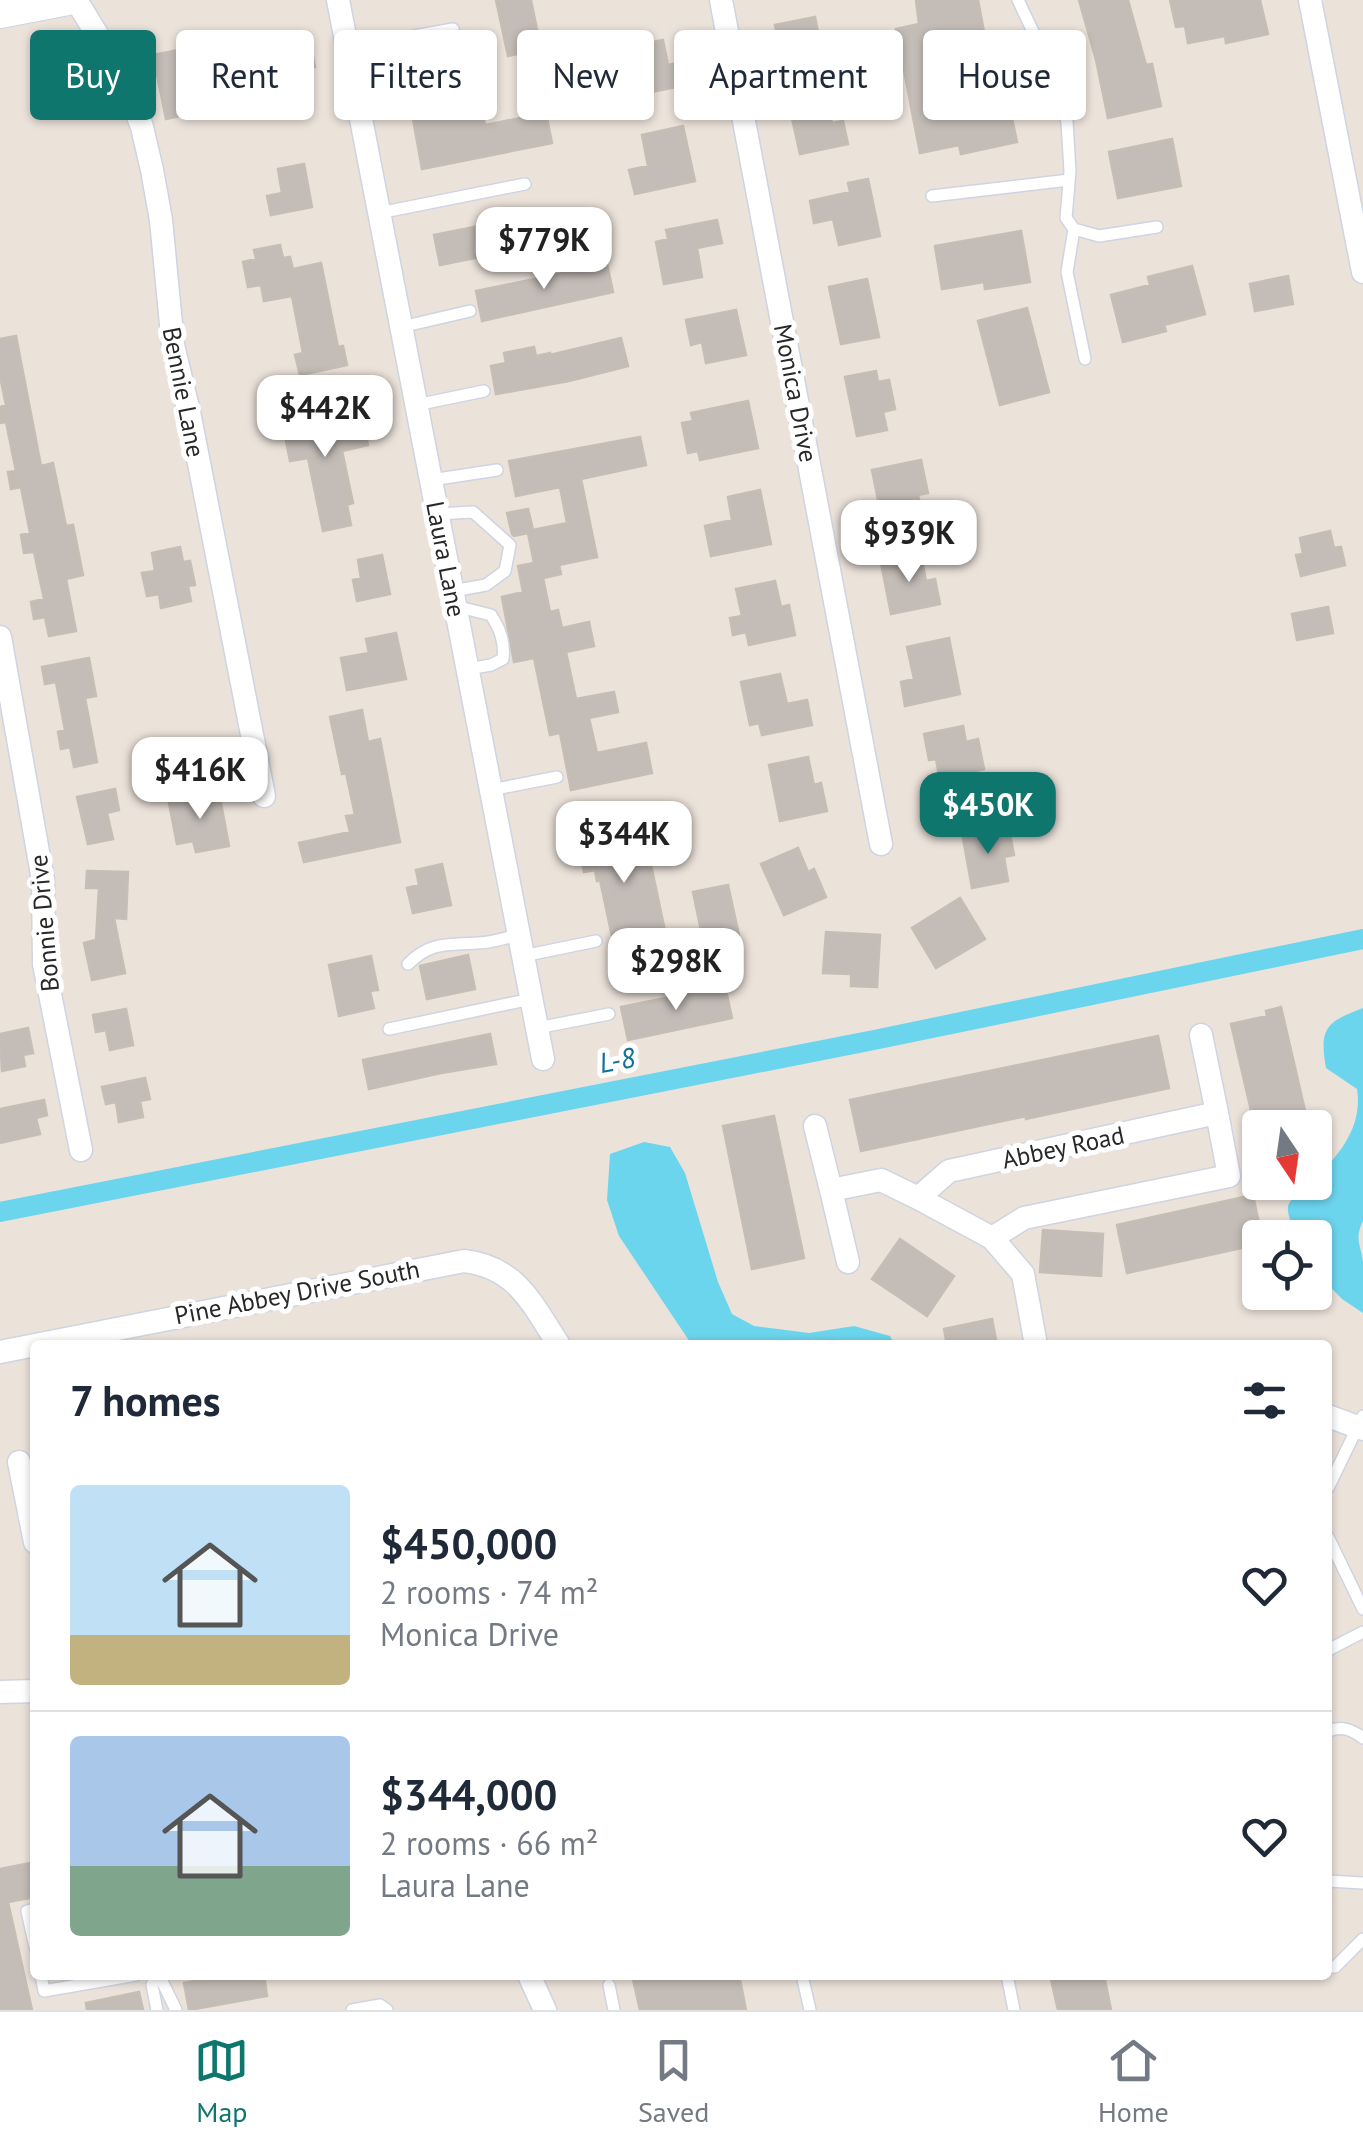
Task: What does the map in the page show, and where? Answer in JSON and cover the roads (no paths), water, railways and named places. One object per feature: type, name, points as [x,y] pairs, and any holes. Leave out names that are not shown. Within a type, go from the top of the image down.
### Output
[{"type":"street","points":[[0,13],[72,0]]},
{"type":"street","name":"Bennie Lane","points":[[72,0],[112,58],[142,126],[161,220],[173,345],[264,796]]},
{"type":"street","name":"Laura Lane","points":[[338,0],[344,30]]},
{"type":"street","name":"Monica Drive","points":[[721,0],[882,844]]},
{"type":"street","points":[[1310,0],[1352,151],[1363,272]]},
{"type":"street","name":"Laura Lane","points":[[361,120],[543,1059]]},
{"type":"street","name":"Bonnie Drive","points":[[0,637],[43,880],[44,964],[81,1150]]},
{"type":"street","points":[[992,1238],[1024,1218],[1229,1176],[1201,1035]]},
{"type":"street","name":"Abbey Road","points":[[918,1198],[949,1171],[1217,1113]]},
{"type":"street","points":[[815,1126],[848,1262]]},
{"type":"street","points":[[831,1190],[880,1180],[992,1238],[1023,1274],[1035,1340]]},
{"type":"street","name":"Pine Abbey Drive South","points":[[61,1340],[464,1261],[490,1266],[514,1280],[556,1340]]},
{"type":"street","name":"Pine Abbey Drive South","points":[[0,1352],[30,1346]]},
{"type":"street","points":[[1332,1417],[1361,1423]]},
{"type":"street","points":[[19,1462],[30,1517]]},
{"type":"street","points":[[0,1692],[30,1690]]},
{"type":"street","points":[[531,1980],[545,2010]]},
{"type":"lane","points":[[1018,0],[1055,78],[1068,122],[1066,218],[1074,228],[1100,236],[1158,228]]},
{"type":"lane","points":[[447,30],[453,29]]},
{"type":"lane","points":[[932,196],[1069,180]]},
{"type":"lane","points":[[379,212],[525,184]]},
{"type":"lane","points":[[1074,228],[1067,272],[1085,360]]},
{"type":"lane","points":[[401,327],[470,312]]},
{"type":"lane","points":[[416,405],[484,391]]},
{"type":"lane","points":[[430,480],[496,470]]},
{"type":"lane","points":[[437,514],[473,512],[510,545],[505,571],[486,585],[454,599]]},
{"type":"lane","points":[[454,599],[491,615],[504,647],[503,658],[467,670]]},
{"type":"lane","points":[[490,790],[557,776]]},
{"type":"lane","points":[[408,964],[418,954],[451,943],[521,946],[596,941]]},
{"type":"lane","points":[[389,1029],[531,999]]},
{"type":"lane","points":[[537,1028],[609,1014]]},
{"type":"lane","points":[[1332,1480],[1361,1423]]},
{"type":"lane","points":[[1332,1545],[1363,1609]]},
{"type":"lane","points":[[1332,1648],[1363,1632]]},
{"type":"lane","points":[[1332,1730],[1352,1730],[1363,1738]]},
{"type":"lane","points":[[1332,1881],[1363,1884]]},
{"type":"lane","points":[[1332,1967],[1363,1939]]},
{"type":"lane","points":[[42,1980],[44,1991],[107,1980]]},
{"type":"lane","points":[[155,1980],[156,2010]]},
{"type":"lane","points":[[161,1980],[176,2010]]},
{"type":"lane","points":[[803,1980],[810,2010]]},
{"type":"lane","points":[[1008,1980],[1014,2010]]},
{"type":"lane","points":[[609,1985],[614,2010]]},
{"type":"lane","points":[[352,2010],[380,2004],[387,2010]]},
{"type":"water","points":[[1363,1008],[1363,1221],[1359,1237],[1363,1313],[1332,1289],[1332,1220],[1290,1220],[1288,1211],[1292,1200],[1332,1200],[1332,1161],[1353,1127],[1357,1089],[1326,1068],[1325,1035],[1341,1018]]},
{"type":"water","points":[[644,1142],[670,1147],[685,1173],[718,1282],[732,1314],[754,1326],[809,1333],[854,1326],[892,1340],[689,1340],[619,1236],[607,1200],[610,1154]]},
{"type":"waterway","name":"L-8","points":[[0,1212],[1363,939]]}]
